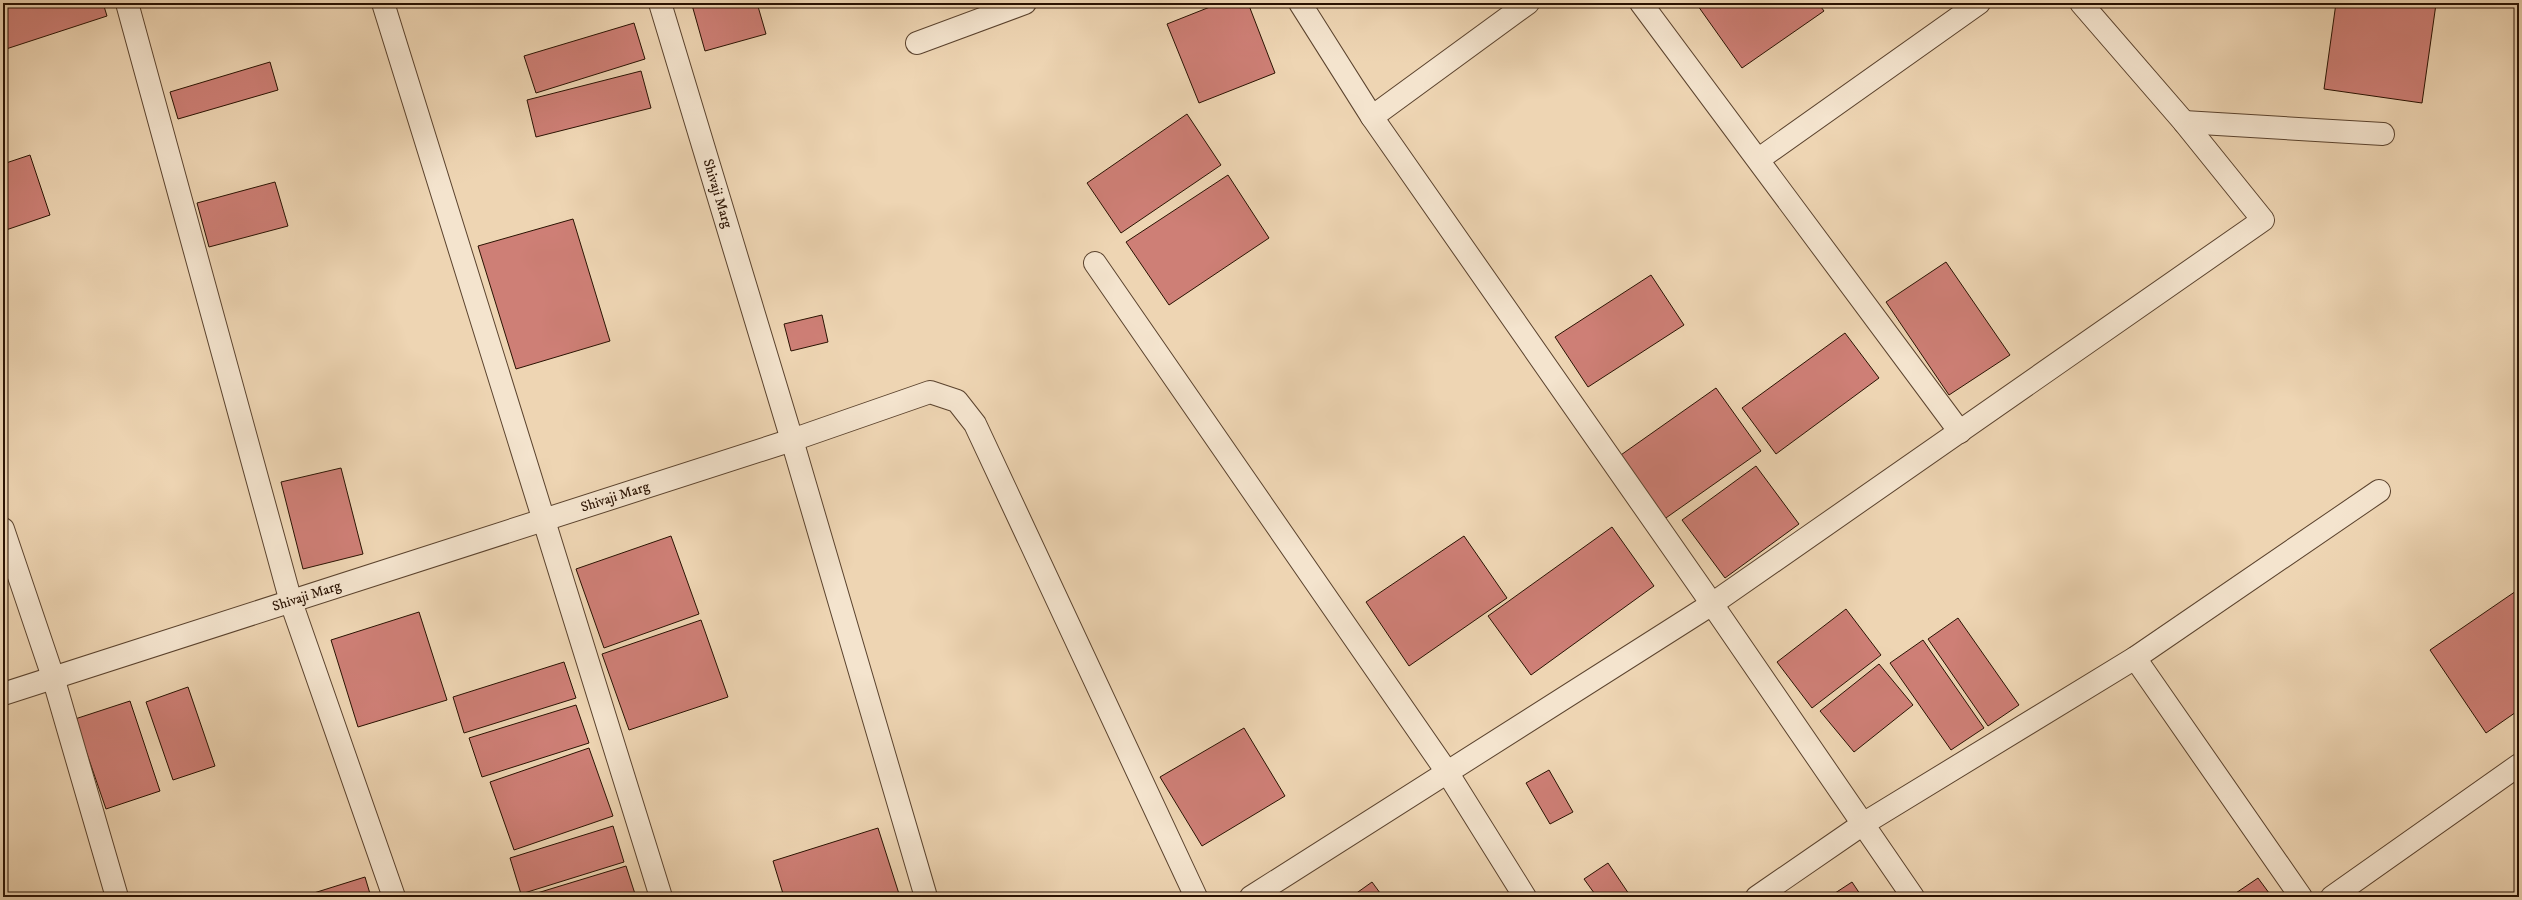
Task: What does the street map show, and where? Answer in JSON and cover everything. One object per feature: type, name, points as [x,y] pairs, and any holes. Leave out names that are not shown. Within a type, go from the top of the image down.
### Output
[{"type":"street","points":[[127,3],[291,602],[394,897]]},
{"type":"street","points":[[383,3],[661,897]]},
{"type":"street","name":"Shivaji Marg","points":[[3,694],[792,440],[660,3]]},
{"type":"street","points":[[917,43],[1025,3]]},
{"type":"street","points":[[1300,3],[1372,117],[1712,604],[1913,897]]},
{"type":"street","points":[[1372,117],[1528,3]]},
{"type":"street","points":[[1642,3],[1960,432]]},
{"type":"street","points":[[1759,159],[1980,3]]},
{"type":"street","points":[[1251,897],[1712,604],[2263,220],[2184,122],[2081,3]]},
{"type":"street","points":[[2184,122],[2383,134]]},
{"type":"street","points":[[1095,263],[1447,772],[1525,897]]},
{"type":"street","points":[[926,897],[792,440],[930,392],[957,401],[976,424],[1196,897]]},
{"type":"street","points":[[1757,897],[1863,824],[2135,658],[2379,491]]},
{"type":"street","points":[[3,529],[53,677],[117,897]]},
{"type":"street","points":[[2135,658],[2301,897]]},
{"type":"street","points":[[2332,897],[2519,765]]},
{"type":"building","points":[[3,3],[103,3],[107,16],[3,50]]},
{"type":"building","points":[[699,3],[757,3],[766,34],[705,51],[692,5]]},
{"type":"building","points":[[1220,3],[1248,3],[1275,73],[1199,103],[1167,24]]},
{"type":"building","points":[[1702,3],[1818,3],[1824,11],[1742,68],[1698,6]]},
{"type":"building","points":[[2336,3],[2436,4],[2422,103],[2324,89]]},
{"type":"building","points":[[634,23],[645,59],[536,93],[524,56]]},
{"type":"building","points":[[270,62],[278,90],[178,119],[170,92]]},
{"type":"building","points":[[641,71],[651,108],[536,137],[527,100]]},
{"type":"building","points":[[1187,114],[1221,165],[1121,233],[1087,183]]},
{"type":"building","points":[[30,155],[50,215],[3,231],[3,164]]},
{"type":"building","points":[[1228,175],[1269,238],[1169,305],[1126,242]]},
{"type":"building","points":[[275,182],[288,226],[209,247],[197,203]]},
{"type":"building","points":[[573,219],[610,341],[516,369],[478,246]]},
{"type":"building","points":[[1946,262],[2010,355],[1949,395],[1886,302]]},
{"type":"building","points":[[1651,275],[1684,325],[1588,387],[1555,337]]},
{"type":"building","points":[[822,315],[828,342],[791,351],[784,324]]},
{"type":"building","points":[[1845,333],[1879,378],[1776,454],[1742,408]]},
{"type":"building","points":[[1716,388],[1761,451],[1663,520],[1618,457]]},
{"type":"building","points":[[1756,466],[1799,524],[1725,578],[1682,520]]},
{"type":"building","points":[[341,468],[363,554],[303,569],[281,482]]},
{"type":"building","points":[[1612,527],[1654,586],[1531,675],[1488,616]]},
{"type":"building","points":[[671,536],[699,614],[604,648],[576,569]]},
{"type":"building","points":[[1464,536],[1507,598],[1409,666],[1366,602]]},
{"type":"building","points":[[2519,589],[2519,710],[2486,733],[2430,650]]},
{"type":"building","points":[[1846,609],[1881,655],[1812,708],[1777,662]]},
{"type":"building","points":[[419,612],[447,700],[358,727],[331,640]]},
{"type":"building","points":[[1958,618],[2019,705],[1988,726],[1928,639]]},
{"type":"building","points":[[701,620],[728,697],[629,730],[602,654]]},
{"type":"building","points":[[1923,640],[1984,728],[1951,750],[1890,663]]},
{"type":"building","points":[[564,662],[576,698],[464,733],[453,697]]},
{"type":"building","points":[[1879,664],[1913,705],[1854,752],[1820,711]]},
{"type":"building","points":[[188,687],[215,766],[173,780],[146,702]]},
{"type":"building","points":[[130,701],[160,791],[106,809],[75,719]]},
{"type":"building","points":[[576,705],[589,743],[482,777],[469,738]]},
{"type":"building","points":[[1244,728],[1285,796],[1202,846],[1160,777]]},
{"type":"building","points":[[589,748],[613,816],[514,850],[490,782]]},
{"type":"building","points":[[1549,770],[1573,812],[1550,824],[1526,783]]},
{"type":"building","points":[[613,826],[624,862],[521,894],[510,858]]},
{"type":"building","points":[[878,828],[900,897],[784,897],[773,861]]},
{"type":"building","points":[[1608,863],[1631,897],[1597,897],[1584,879]]},
{"type":"building","points":[[626,866],[636,897],[524,897]]},
{"type":"building","points":[[365,877],[371,897],[301,897]]},
{"type":"building","points":[[2258,878],[2272,897],[2230,897]]},
{"type":"building","points":[[1372,882],[1383,897],[1351,897]]},
{"type":"building","points":[[1852,882],[1862,897],[1829,897]]}]
